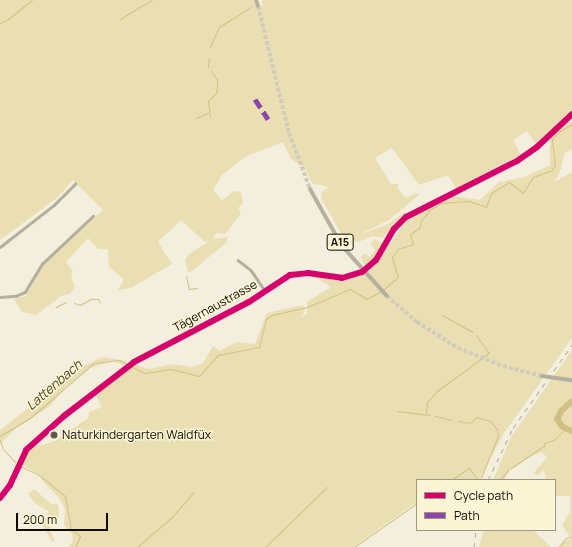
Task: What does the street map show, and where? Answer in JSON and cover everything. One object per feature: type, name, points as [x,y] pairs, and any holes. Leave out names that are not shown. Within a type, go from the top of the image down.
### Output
[{"type":"highway","points":[[256,0],[258,6]]},
{"type":"highway","name":"A15","points":[[310,189],[342,246],[385,294]]},
{"type":"highway","points":[[542,376],[572,380]]},
{"type":"street","name":"Tägernaustrasse","points":[[0,498],[10,485],[26,450],[46,431],[132,363],[266,291],[277,282],[297,274],[342,278],[358,274],[376,260],[394,229],[406,217],[517,160],[537,147],[572,114]]},
{"type":"street","points":[[0,247],[54,205],[75,184]]},
{"type":"street","points":[[0,297],[16,296],[25,292],[42,264],[93,216]]},
{"type":"street","points":[[238,260],[254,274],[266,291]]},
{"type":"shaded area","points":[[0,0],[253,0],[257,8],[262,6],[262,0],[572,0],[572,111],[536,144],[527,131],[513,140],[521,155],[456,188],[448,175],[419,185],[392,148],[375,158],[391,184],[398,184],[398,189],[406,198],[416,193],[419,195],[389,220],[358,235],[388,224],[407,210],[383,238],[373,236],[358,242],[350,239],[348,235],[343,237],[322,200],[321,193],[329,187],[313,184],[304,167],[291,159],[283,142],[247,156],[223,174],[213,190],[222,200],[234,191],[241,192],[243,203],[238,208],[241,214],[225,234],[216,233],[213,239],[228,237],[226,243],[192,271],[188,272],[185,260],[189,254],[211,240],[205,242],[181,220],[158,242],[172,264],[131,288],[118,290],[124,279],[109,267],[108,249],[98,249],[88,238],[66,262],[73,271],[71,278],[75,286],[70,294],[61,296],[36,315],[22,312],[14,299],[26,296],[44,264],[103,210],[73,180],[58,197],[0,240]]},
{"type":"shaded area","points":[[567,122],[572,122],[572,149],[565,153],[559,174],[554,182],[572,172],[572,338],[504,433],[480,479],[416,479],[416,503],[353,547],[69,547],[73,540],[72,534],[64,525],[65,509],[58,497],[41,479],[43,477],[20,463],[34,445],[47,444],[58,439],[88,418],[89,412],[102,407],[95,394],[134,364],[149,369],[172,364],[193,367],[203,363],[213,346],[219,351],[237,342],[255,344],[267,313],[303,305],[305,311],[301,317],[307,314],[307,302],[331,287],[315,277],[341,281],[360,276],[374,266],[407,220],[422,210],[454,196],[480,200],[499,182],[524,177],[550,165],[550,139]]},
{"type":"shaded area","points":[[375,239],[382,243],[372,260],[365,266],[361,257],[364,253],[370,257],[375,250],[370,244]]},
{"type":"shaded area","points":[[572,350],[572,547],[557,547],[571,538],[562,525],[570,512],[570,496],[556,496],[556,479],[546,479],[544,470],[537,475],[533,474],[547,457],[542,452],[530,457],[509,471],[505,479],[493,479],[511,437]]},
{"type":"shaded area","points":[[102,357],[127,361],[123,365],[113,361],[90,368],[65,387],[50,406],[16,428],[0,444],[0,430],[80,368]]},
{"type":"shaded area","points":[[34,489],[51,504],[58,504],[59,517],[49,529],[55,540],[52,542],[42,525],[49,511],[37,505],[28,494]]},
{"type":"shaded area","points":[[484,531],[534,531],[551,547],[479,547]]},
{"type":"waterway","points":[[0,23],[7,20],[32,0]]},
{"type":"waterway","points":[[120,19],[152,0]]},
{"type":"waterway","points":[[210,47],[219,27],[251,7]]},
{"type":"waterway","points":[[208,67],[209,58]]},
{"type":"waterway","points":[[210,117],[208,101],[216,93],[217,86],[217,79],[211,71]]},
{"type":"waterway","points":[[196,118],[208,113]]},
{"type":"waterway","name":"Lattenbach","points":[[384,289],[398,277],[392,257],[398,249],[413,244],[410,234],[419,228],[422,219],[431,209],[441,203],[469,201],[486,207],[491,193],[509,182],[523,193],[533,177],[552,170],[555,165],[552,139],[560,131],[572,124]]},
{"type":"waterway","points":[[186,276],[189,289],[197,288]]},
{"type":"waterway","name":"Lattenbach","points":[[132,367],[145,373],[171,369],[199,376],[218,355],[259,347],[266,319],[272,315],[307,307],[350,289],[367,299],[381,291]]},
{"type":"waterway","points":[[74,303],[80,305],[91,299],[98,299],[100,303]]},
{"type":"waterway","points":[[56,307],[66,302]]},
{"type":"waterway","points":[[442,315],[473,332]]},
{"type":"waterway","points":[[426,413],[427,402],[437,391],[489,353],[476,335]]},
{"type":"waterway","name":"Lattenbach","points":[[0,436],[30,418],[94,363],[119,360],[129,365]]},
{"type":"waterway","points":[[572,402],[562,411],[558,419],[562,426],[572,431]]},
{"type":"waterway","points":[[397,411],[430,415]]},
{"type":"waterway","points":[[435,416],[452,420]]},
{"type":"waterway","points":[[458,421],[470,423],[476,417],[490,421],[497,429],[498,436],[480,479]]},
{"type":"waterway","points":[[511,468],[544,446],[544,443],[554,440],[566,428]]},
{"type":"waterway","name":"Lattenbach","points":[[0,440],[3,449],[15,462]]},
{"type":"waterway","name":"Lattenbach","points":[[20,466],[39,475],[65,496],[71,529],[80,536],[75,547]]},
{"type":"waterway","points":[[452,479],[469,468],[477,479]]},
{"type":"waterway","points":[[501,479],[508,470]]},
{"type":"waterway","points":[[265,547],[327,487]]},
{"type":"waterway","points":[[137,547],[172,517],[194,492]]},
{"type":"waterway","points":[[354,547],[416,504]]},
{"type":"waterway","points":[[559,547],[566,538],[572,536]]},
{"type":"tunnel","points":[[258,6],[289,133],[310,189]]},
{"type":"tunnel","points":[[387,296],[417,322],[458,348],[503,366],[542,376]]},
{"type":"railway","points":[[488,479],[513,428],[572,345]]},
{"type":"railway","points":[[474,547],[476,531]]},
{"type":"marked path","points":[[255,99],[268,119]]},
{"type":"cycle path","points":[[0,498],[10,485],[26,450],[64,416],[134,362],[249,302],[290,275],[308,273],[342,278],[362,272],[376,260],[394,229],[406,217],[517,161],[537,147],[572,114]]},
{"type":"place","name":"Naturkindergarten Waldfüx","points":[[54,435]]}]
